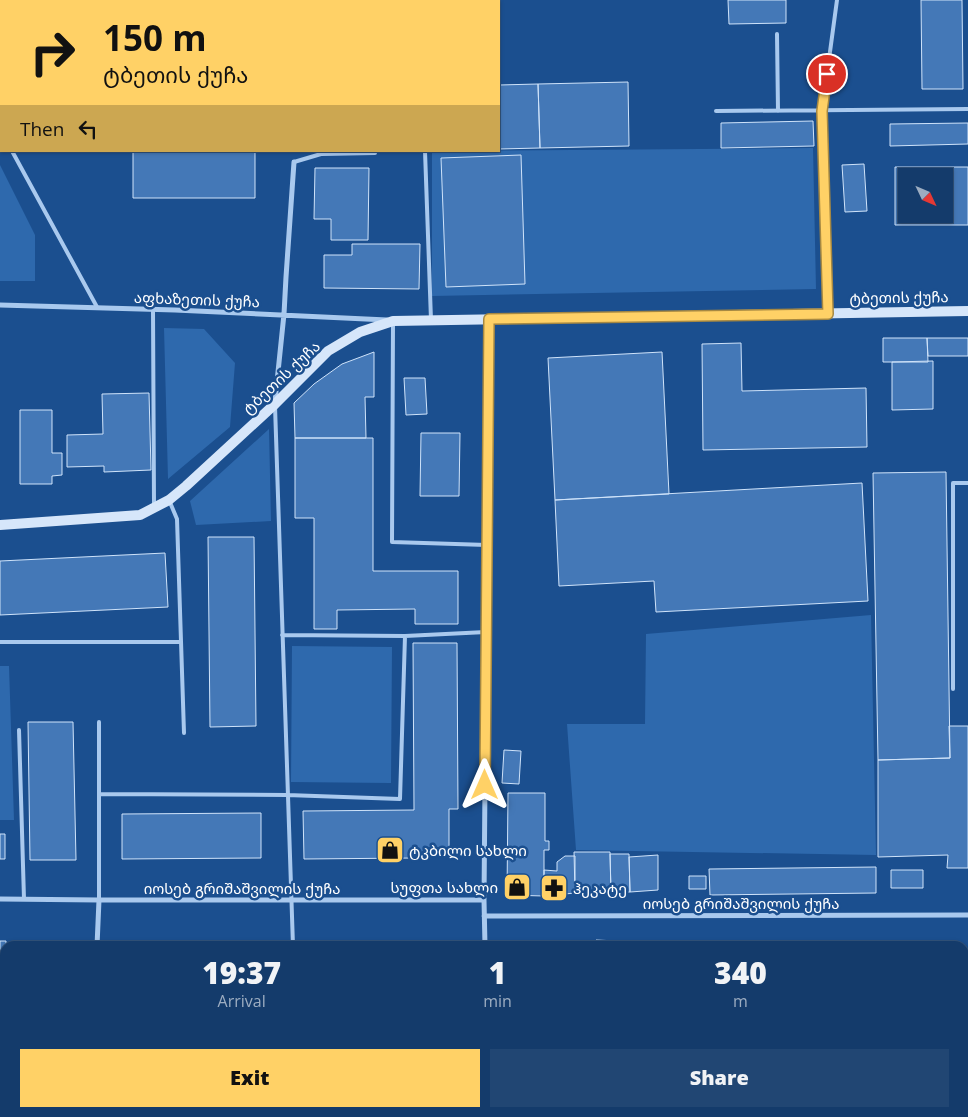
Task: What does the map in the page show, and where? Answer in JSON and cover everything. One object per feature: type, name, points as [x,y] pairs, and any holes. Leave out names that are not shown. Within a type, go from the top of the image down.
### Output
[{"type":"street","points":[[275,404],[284,314],[294,162]]},
{"type":"street","name":"აფხაზეთის ქუჩა","points":[[0,305],[284,314],[393,321]]},
{"type":"street","name":"ტბეთის ქუჩა","points":[[0,525],[140,516],[169,500],[186,486],[275,404],[328,351],[360,332],[393,321],[968,311]]},
{"type":"street","points":[[485,941],[489,319]]},
{"type":"street","name":"იოსებ გრიშაშვილის ქუჩა","points":[[0,899],[484,900]]},
{"type":"street","points":[[97,941],[99,900]]},
{"type":"street","name":"იოსებ გრიშაშვილის ქუჩა","points":[[484,916],[968,915]]},
{"type":"lane","points":[[828,314],[822,111],[837,0]]},
{"type":"lane","points":[[777,34],[778,111]]},
{"type":"lane","points":[[716,112],[968,109]]},
{"type":"lane","points":[[13,152],[97,307]]},
{"type":"lane","points":[[425,152],[431,320]]},
{"type":"lane","points":[[294,162],[320,154],[375,153]]},
{"type":"lane","points":[[153,310],[154,508]]},
{"type":"lane","points":[[393,321],[392,542],[487,545]]},
{"type":"lane","points":[[275,404],[292,941]]},
{"type":"lane","points":[[954,689],[953,483],[968,483]]},
{"type":"lane","points":[[169,500],[177,519],[184,733]]},
{"type":"lane","points":[[282,635],[405,636],[486,632]]},
{"type":"lane","points":[[99,794],[287,795],[400,799],[405,636]]},
{"type":"lane","points":[[0,642],[181,642]]},
{"type":"lane","points":[[99,722],[99,900]]},
{"type":"lane","points":[[19,730],[24,899]]},
{"type":"shaded area","points":[[813,148],[816,289],[432,296],[432,152],[500,152],[500,150]]},
{"type":"shaded area","points":[[0,165],[35,235],[35,281],[0,281]]},
{"type":"shaded area","points":[[164,328],[204,329],[235,363],[230,427],[168,479]]},
{"type":"shaded area","points":[[269,429],[271,521],[196,525],[190,501]]},
{"type":"shaded area","points":[[871,615],[876,855],[576,850],[567,724],[645,724],[646,634]]},
{"type":"shaded area","points":[[292,646],[392,647],[391,783],[291,782]]},
{"type":"shaded area","points":[[0,666],[9,666],[14,820],[0,820]]},
{"type":"building","points":[[728,0],[786,0],[786,23],[729,24]]},
{"type":"building","points":[[921,0],[962,0],[963,89],[922,89]]},
{"type":"building","points":[[628,82],[629,146],[540,148],[538,84]]},
{"type":"building","points":[[538,84],[540,148],[500,149],[500,85]]},
{"type":"building","points":[[813,121],[814,146],[721,148],[721,123]]},
{"type":"building","points":[[968,123],[968,144],[890,146],[890,124]]},
{"type":"building","points":[[133,152],[255,152],[255,198],[133,198]]},
{"type":"building","points":[[521,155],[525,284],[446,287],[441,158]]},
{"type":"building","points":[[864,164],[867,211],[845,212],[842,165]]},
{"type":"building","points":[[895,167],[968,167],[968,225],[895,225]]},
{"type":"building","points":[[315,168],[369,168],[368,240],[331,240],[331,219],[314,219]]},
{"type":"building","points":[[352,244],[420,244],[419,289],[324,288],[324,255],[352,255]]},
{"type":"building","points":[[883,338],[927,338],[928,362],[883,362]]},
{"type":"building","points":[[927,338],[968,338],[968,356],[928,356]]},
{"type":"building","points":[[741,343],[742,391],[866,388],[867,447],[703,450],[702,344]]},
{"type":"building","points":[[374,352],[374,397],[365,397],[366,438],[295,438],[294,403],[314,384],[342,364]]},
{"type":"building","points":[[662,352],[669,494],[555,500],[548,358]]},
{"type":"building","points":[[933,361],[933,409],[892,410],[892,362]]},
{"type":"building","points":[[404,378],[425,378],[427,414],[406,415]]},
{"type":"building","points":[[149,393],[151,470],[104,472],[104,466],[67,467],[67,435],[103,434],[102,394]]},
{"type":"building","points":[[20,410],[52,410],[52,453],[62,453],[62,475],[52,476],[52,484],[20,484]]},
{"type":"building","points":[[421,433],[460,433],[459,496],[420,496]]},
{"type":"building","points":[[295,438],[373,438],[373,571],[458,571],[458,624],[415,624],[415,609],[337,610],[337,629],[314,629],[314,518],[295,518]]},
{"type":"building","points":[[946,472],[950,758],[878,760],[873,473]]},
{"type":"building","points":[[862,483],[868,601],[656,612],[654,581],[559,586],[555,500]]},
{"type":"building","points":[[208,537],[254,537],[256,726],[210,727]]},
{"type":"building","points":[[165,553],[168,607],[0,615],[0,561]]},
{"type":"building","points":[[413,643],[457,643],[458,809],[449,809],[449,852],[414,853],[414,858],[304,859],[303,811],[414,810]]},
{"type":"building","points":[[28,722],[73,722],[76,860],[30,860]]},
{"type":"building","points":[[949,726],[968,726],[968,868],[947,868],[948,855],[878,857],[878,760],[950,758]]},
{"type":"building","points":[[504,750],[521,751],[519,784],[502,783]]},
{"type":"building","points":[[508,793],[545,793],[545,841],[549,841],[549,850],[544,850],[544,896],[507,895]]},
{"type":"building","points":[[261,813],[261,858],[122,859],[122,814]]},
{"type":"building","points":[[0,834],[5,834],[5,859],[0,859]]},
{"type":"building","points":[[574,852],[610,852],[611,893],[575,893]]},
{"type":"building","points":[[610,854],[629,854],[630,892],[611,893]]},
{"type":"building","points":[[658,855],[658,890],[630,892],[629,857]]},
{"type":"building","points":[[565,856],[575,856],[575,893],[544,896],[544,870],[557,871],[557,862]]},
{"type":"building","points":[[876,867],[876,893],[710,895],[709,869]]},
{"type":"building","points":[[891,870],[923,870],[923,888],[891,888]]},
{"type":"building","points":[[689,876],[706,876],[706,889],[689,889]]},
{"type":"place","name":"ტკბილი სახლი","points":[[390,850]]},
{"type":"place","name":"სუფთა სახლი","points":[[517,887]]},
{"type":"place","name":"ჰეკატე","points":[[554,888]]},
{"type":"route","points":[[485,785],[489,319],[828,314],[822,111],[827,74]]}]
